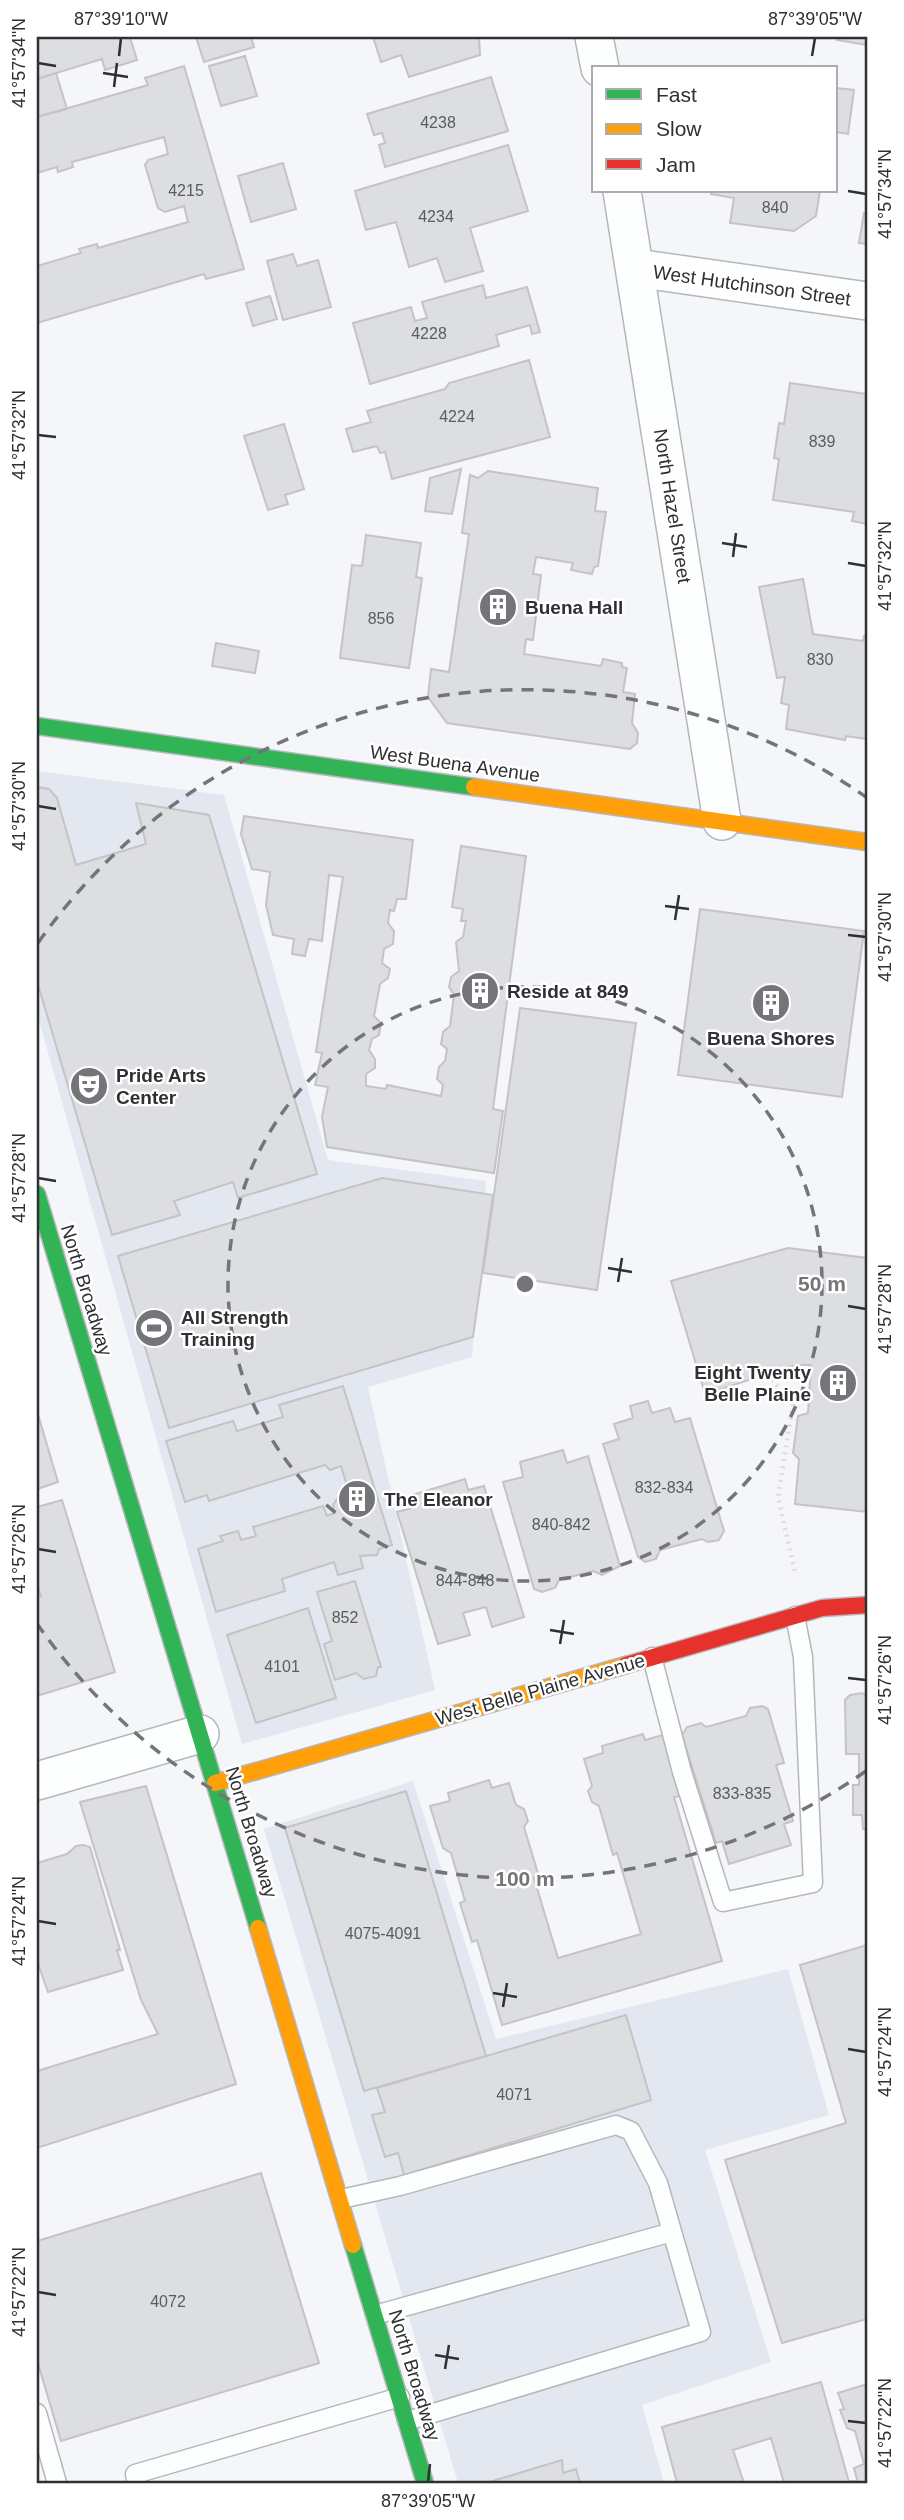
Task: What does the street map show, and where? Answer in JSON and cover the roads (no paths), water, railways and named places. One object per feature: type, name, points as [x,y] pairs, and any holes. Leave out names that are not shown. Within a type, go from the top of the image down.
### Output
[{"type":"street","points":[[594,37],[600,66]]},
{"type":"street","name":"North Hazel Street","points":[[622,192],[722,821]]},
{"type":"street","name":"West Hutchinson Street","points":[[636,268],[867,301]]},
{"type":"street","name":"West Buena Avenue","points":[[37,726],[867,842]]},
{"type":"street","name":"North Broadway","points":[[39,1206],[425,2483]]},
{"type":"street","name":"West Belle Plaine Avenue","points":[[215,1783],[822,1608],[867,1605]]},
{"type":"street","points":[[37,1782],[200,1734]]},
{"type":"lane","points":[[652,1657],[682,1772],[723,1902],[813,1883],[803,1657],[795,1616]]},
{"type":"lane","points":[[341,2199],[400,2186],[616,2125],[631,2131],[658,2183],[701,2332],[407,2421]]},
{"type":"lane","points":[[375,2315],[672,2232]]},
{"type":"lane","points":[[138,2483],[135,2474],[400,2397]]},
{"type":"lane","points":[[37,2413],[57,2483]]},
{"type":"place","name":"Buena Hall","points":[[498,607]]},
{"type":"place","name":"Reside at 849","points":[[480,991]]},
{"type":"place","name":"Buena Shores","points":[[771,1003]]},
{"type":"place","name":"Pride Arts Center","points":[[89,1086]]},
{"type":"place","name":"All Strength Training","points":[[154,1328]]},
{"type":"place","name":"Eight Twenty Belle Plaine","points":[[838,1383]]},
{"type":"place","name":"The Eleanor","points":[[357,1499]]}]
